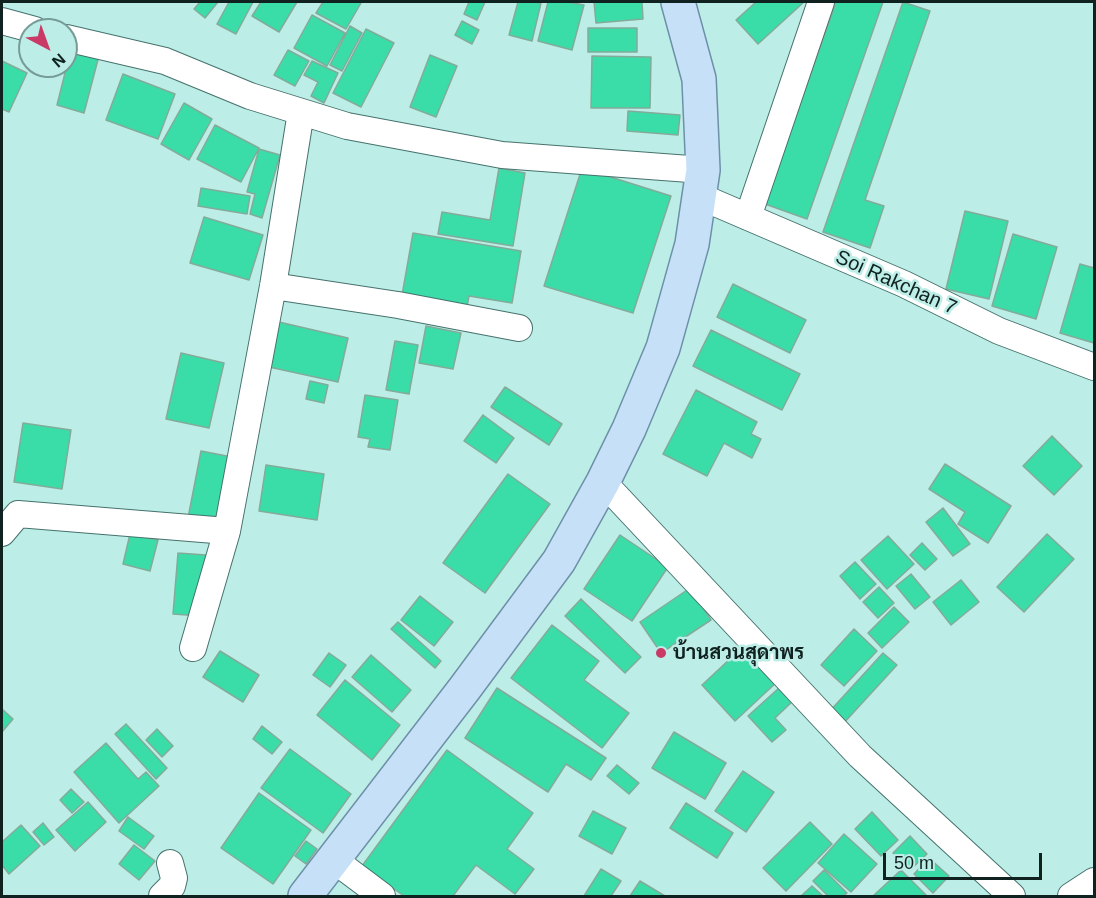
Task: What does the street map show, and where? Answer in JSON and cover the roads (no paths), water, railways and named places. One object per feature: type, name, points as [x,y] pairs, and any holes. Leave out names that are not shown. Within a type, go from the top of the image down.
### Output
[{"type":"main road","points":[[305,897],[559,561],[603,482],[629,429],[663,348],[692,244],[701,183],[699,79],[678,2]]},
{"type":"street","points":[[748,217],[821,2]]},
{"type":"street","points":[[2,21],[18,26]]},
{"type":"street","name":"Soi Rakchan 7","points":[[78,41],[165,61],[250,96],[347,126],[502,155],[701,183],[748,217],[904,284],[999,331],[1095,367]]},
{"type":"street","points":[[193,648],[227,531],[273,286],[301,112]]},
{"type":"street","points":[[273,286],[398,305],[519,328]]},
{"type":"street","points":[[603,482],[860,756],[1012,897]]},
{"type":"street","points":[[2,533],[18,514],[227,531]]},
{"type":"street","points":[[334,860],[382,897]]},
{"type":"street","points":[[162,897],[172,886],[174,879],[170,863]]},
{"type":"street","points":[[1071,897],[1095,881]]},
{"type":"place","name":"บ้านสวนสุดาพร","points":[[661,653]]}]
